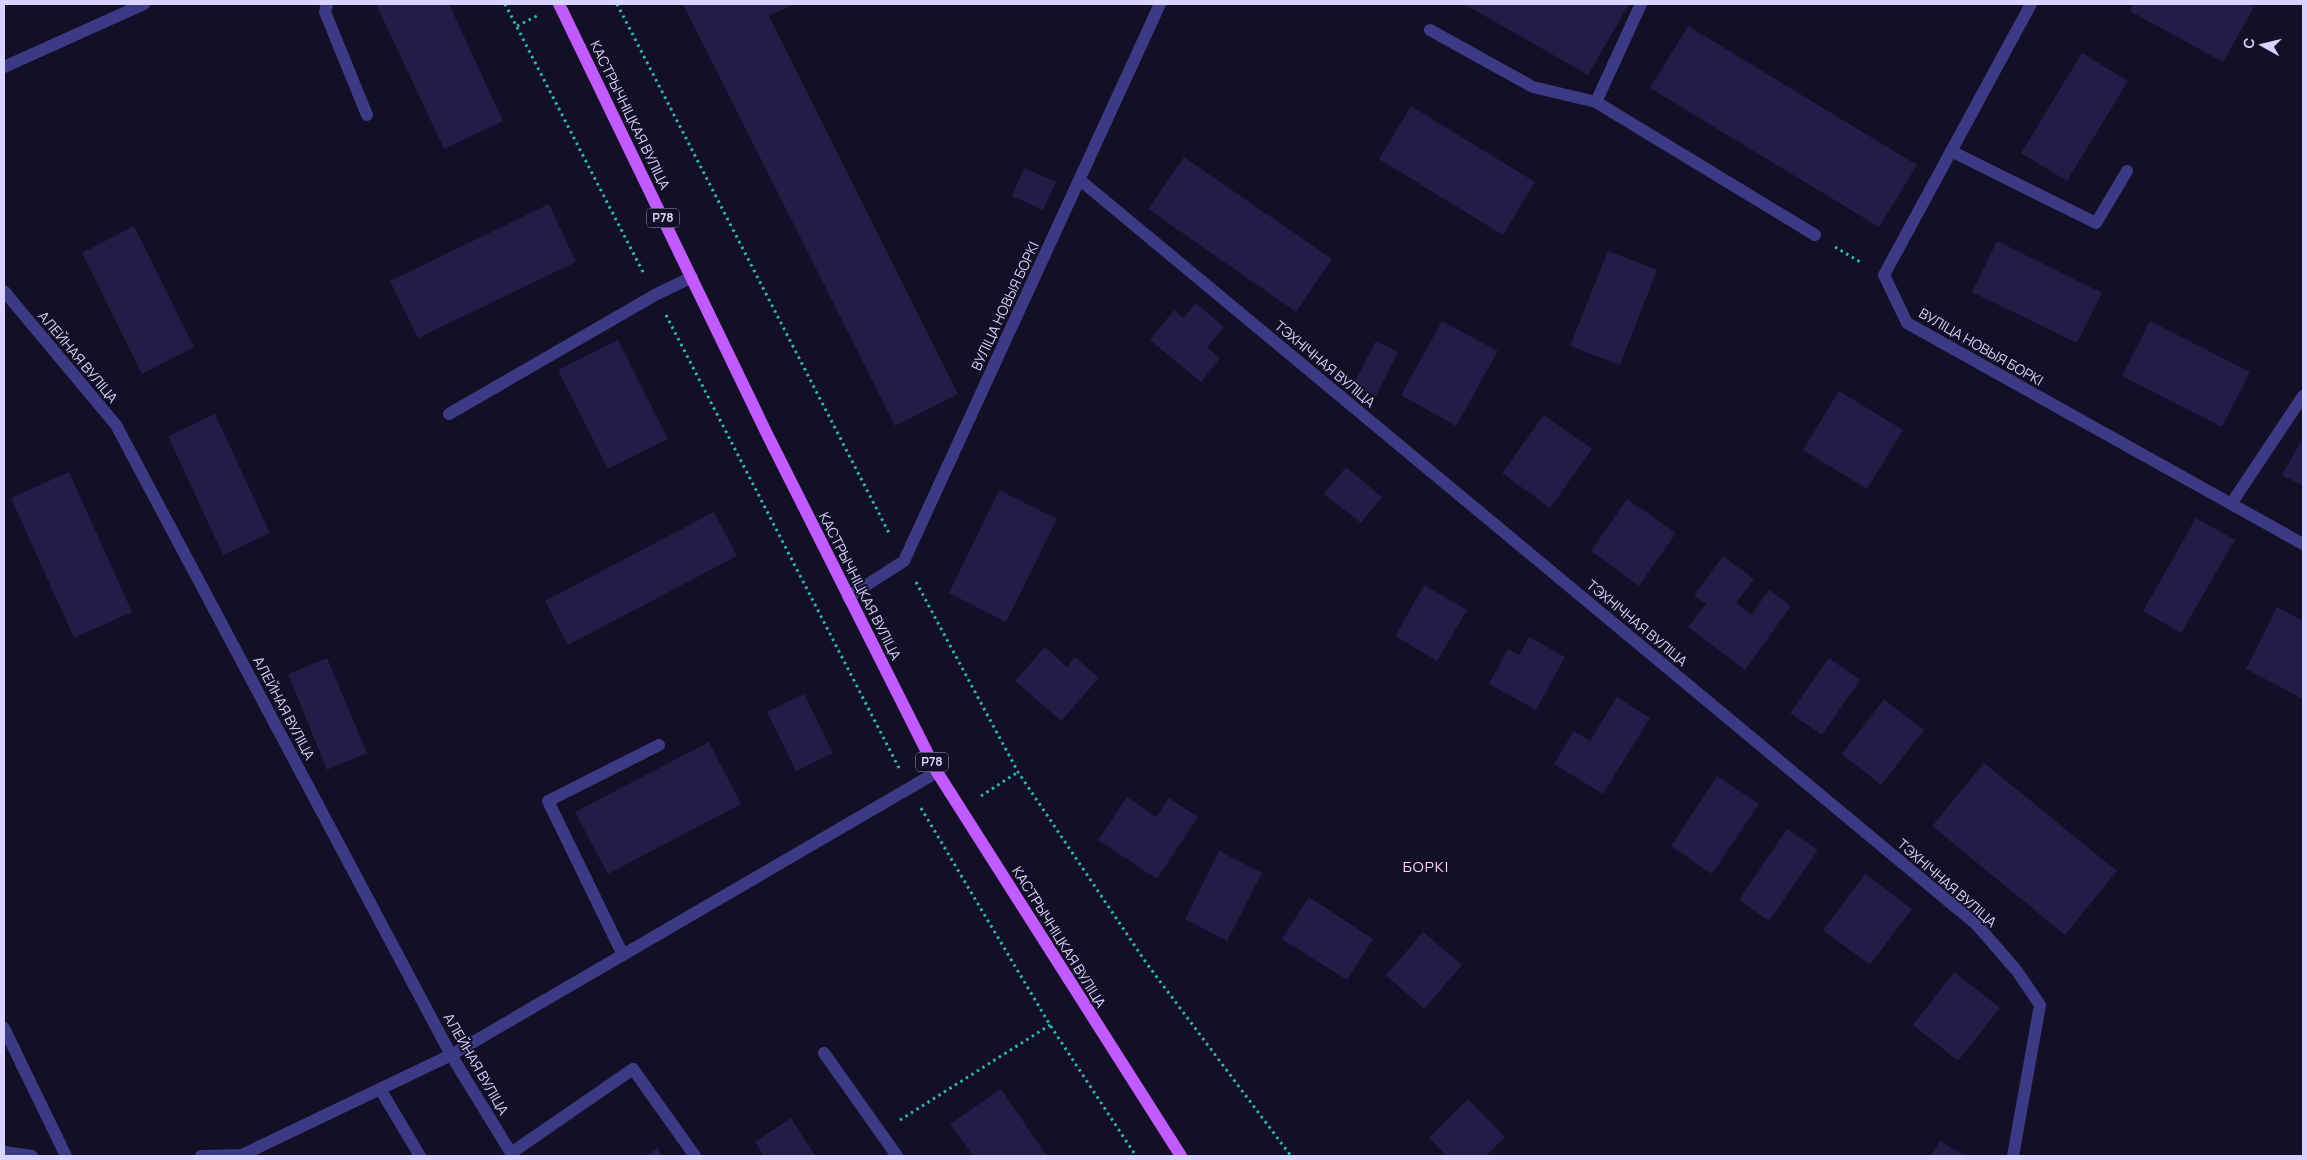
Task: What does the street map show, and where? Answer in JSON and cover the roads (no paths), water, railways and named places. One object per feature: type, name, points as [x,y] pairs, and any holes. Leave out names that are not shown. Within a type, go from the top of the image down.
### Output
[{"type":"main road","name":"КАСТРЫЧНІЦКАЯ ВУЛІЦА","points":[[558,4],[848,597],[937,772],[1181,1156]]},
{"type":"street","points":[[4,67],[144,4]]},
{"type":"street","points":[[328,4],[325,12],[367,114]]},
{"type":"street","name":"ВУЛІЦА НОВЫЯ БОРКІ","points":[[848,597],[904,561],[1160,4]]},
{"type":"street","points":[[1596,102],[1640,4]]},
{"type":"street","points":[[2031,4],[1951,151],[2096,222],[2127,171]]},
{"type":"street","points":[[1430,30],[1533,87],[1596,102],[1815,235]]},
{"type":"street","name":"ВУЛІЦА НОВЫЯ БОРКІ","points":[[1951,151],[1884,275],[1907,323],[2303,544]]},
{"type":"street","name":"ТЭХНІЧНАЯ ВУЛІЦА","points":[[1080,180],[1977,925],[2017,971],[2040,1005],[2013,1156]]},
{"type":"street","points":[[448,414],[655,295],[692,277]]},
{"type":"street","name":"АЛЕЙНАЯ ВУЛІЦА","points":[[4,291],[116,426],[452,1055],[512,1155]]},
{"type":"street","points":[[2231,504],[2303,396]]},
{"type":"street","points":[[623,955],[548,801],[659,745]]},
{"type":"street","points":[[202,1156],[242,1155],[452,1055],[937,772]]},
{"type":"street","points":[[4,1028],[66,1156]]},
{"type":"street","points":[[824,1053],[897,1156]]},
{"type":"street","points":[[512,1155],[633,1069],[695,1156]]},
{"type":"street","points":[[380,1089],[420,1156]]},
{"type":"street","points":[[4,1152],[32,1156]]},
{"type":"district","name":"БОРКІ","points":[[1426,867]]}]
